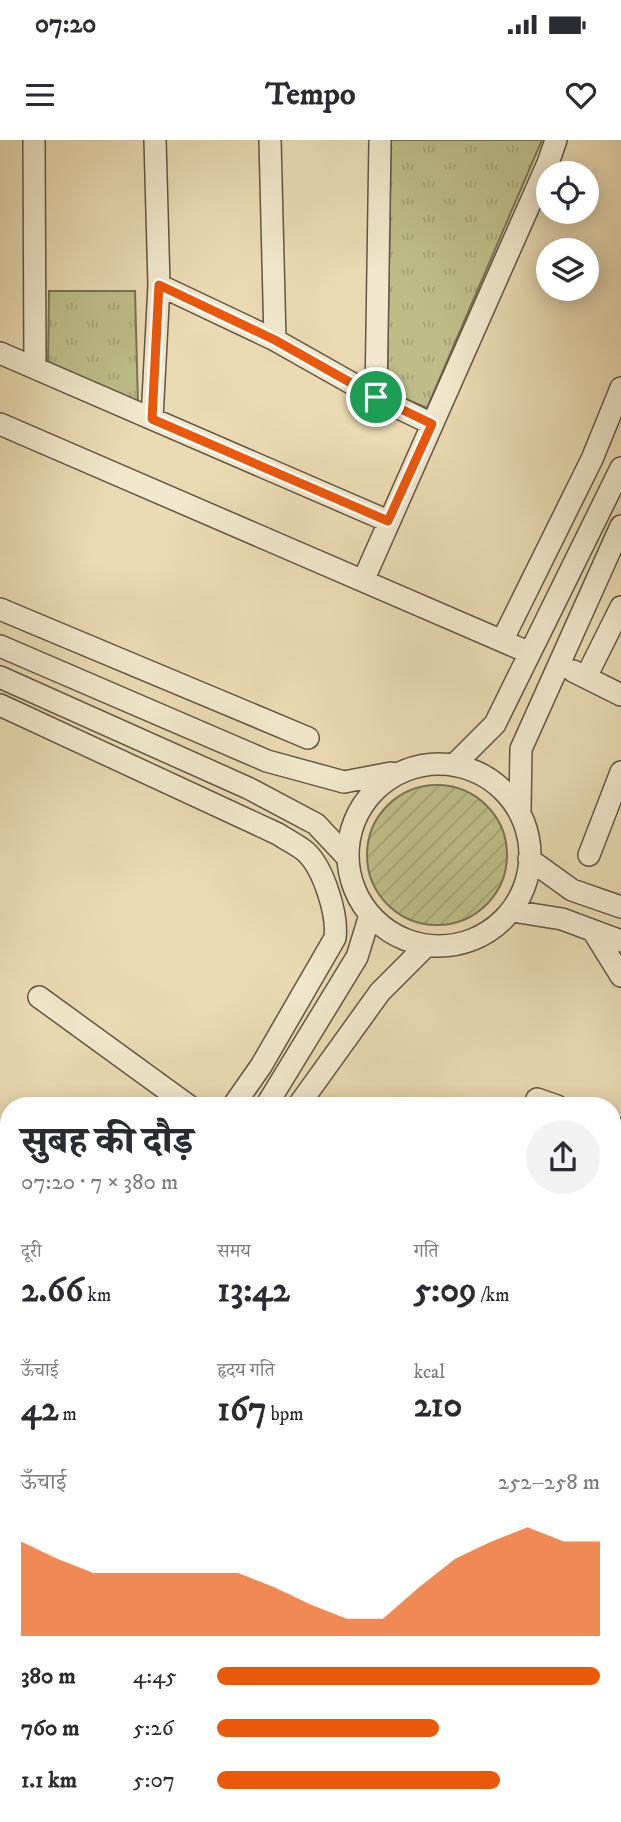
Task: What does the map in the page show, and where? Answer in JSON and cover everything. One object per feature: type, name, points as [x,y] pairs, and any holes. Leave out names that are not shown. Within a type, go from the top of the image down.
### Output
[{"type":"street","points":[[34,140],[35,368]]},
{"type":"street","points":[[152,419],[159,285],[155,140]]},
{"type":"street","points":[[270,140],[275,340]]},
{"type":"street","points":[[376,397],[380,140]]},
{"type":"street","points":[[363,581],[556,140]]},
{"type":"street","points":[[159,285],[275,340],[376,397],[432,424]]},
{"type":"street","points":[[0,352],[388,521]]},
{"type":"street","points":[[502,641],[592,459],[621,388]]},
{"type":"street","points":[[0,425],[530,653]]},
{"type":"street","points":[[455,764],[495,724],[621,468]]},
{"type":"street","points":[[397,772],[372,792],[353,823],[347,857],[353,885],[370,915],[396,936],[426,946],[450,946],[488,933],[512,911],[528,877],[530,842],[520,810],[521,749],[621,526]]},
{"type":"street","points":[[586,677],[621,607]]},
{"type":"street","points":[[0,609],[308,738]]},
{"type":"street","points":[[0,646],[267,761],[344,782],[431,763],[455,764],[482,773],[500,786],[520,810]]},
{"type":"street","points":[[558,665],[621,695]]},
{"type":"street","points":[[0,677],[248,788],[316,824],[347,857]]},
{"type":"street","points":[[0,705],[278,834],[306,852],[315,863],[334,909],[337,925],[335,938],[261,1066],[239,1097]]},
{"type":"street","points":[[589,855],[621,772]]},
{"type":"street","points":[[529,859],[572,890],[621,907]]},
{"type":"street","points":[[512,911],[562,919],[621,941]]},
{"type":"street","points":[[271,1097],[357,957],[370,915]]},
{"type":"street","points":[[593,931],[621,976]]},
{"type":"street","points":[[304,1097],[380,992],[426,946]]},
{"type":"street","points":[[39,997],[177,1097]]},
{"type":"green space","points":[[391,140],[542,140],[427,408],[387,391]]},
{"type":"green space","points":[[49,291],[135,291],[138,405],[48,366]]},
{"type":"green space","points":[[437,785],[464,790],[487,805],[502,828],[507,855],[502,882],[487,905],[464,920],[437,925],[410,920],[387,905],[372,882],[367,855],[372,828],[387,805],[410,790]]},
{"type":"route","points":[[159,285],[275,340],[376,397],[432,424],[388,521],[152,419],[159,285]]}]
